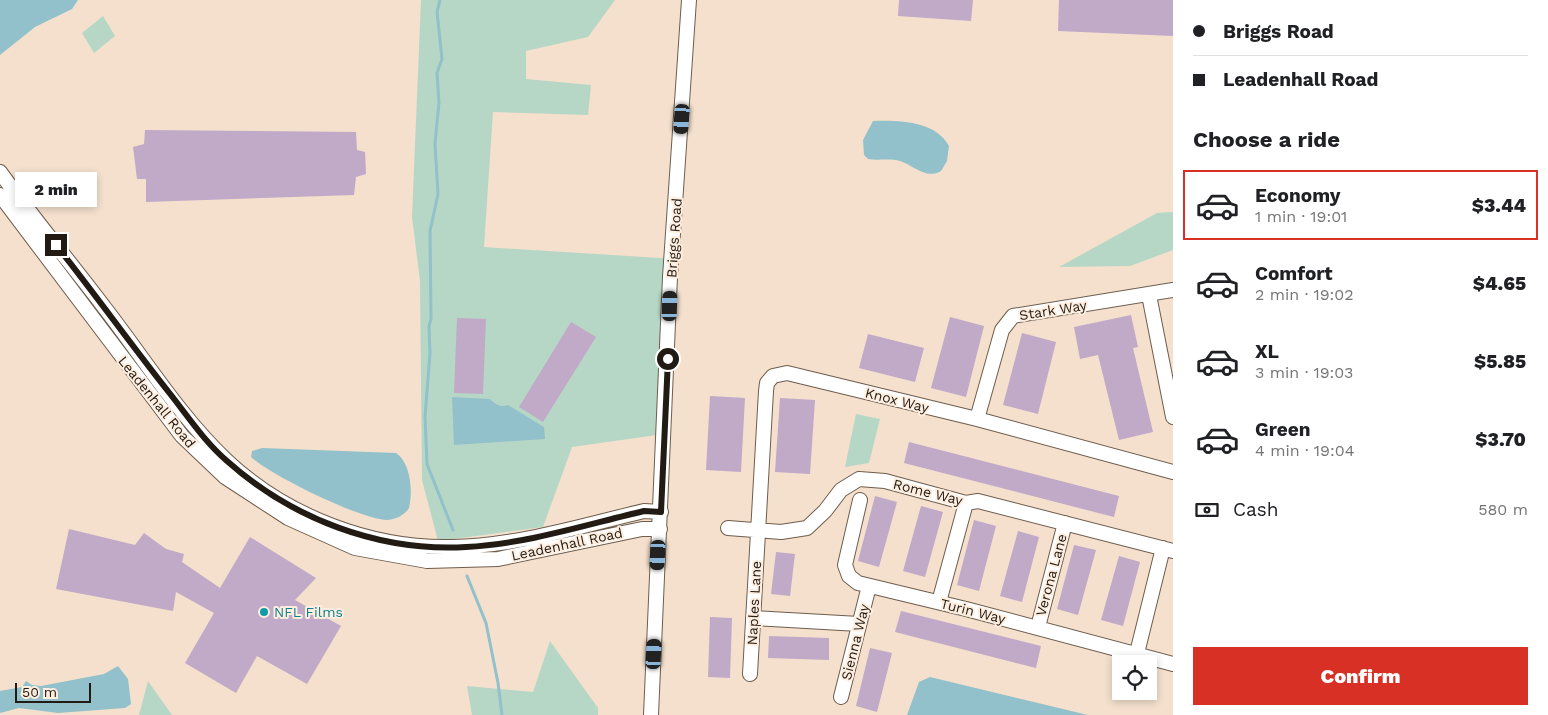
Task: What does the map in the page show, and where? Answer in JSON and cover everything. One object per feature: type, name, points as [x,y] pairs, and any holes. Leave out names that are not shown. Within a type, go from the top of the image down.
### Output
[{"type":"street","name":"Briggs Road","points":[[651,715],[670,277],[689,0]]},
{"type":"street","name":"Leadenhall Road","points":[[0,172],[194,426],[240,473],[272,495],[305,513],[338,528],[372,538],[405,545],[450,548],[508,542],[644,511],[661,512]]},
{"type":"street","name":"Leadenhall Road","points":[[0,195],[182,436],[225,477],[288,518],[355,548],[427,561],[498,559],[642,529],[660,529]]},
{"type":"street","name":"Stark Way","points":[[977,420],[1002,330],[1013,316],[1173,290]]},
{"type":"street","points":[[1149,295],[1173,417]]},
{"type":"street","name":"Knox Way","points":[[758,531],[767,383],[772,376],[787,373],[977,420],[1173,472]]},
{"type":"street","name":"Rome Way","points":[[728,528],[782,532],[807,528],[825,511],[841,490],[858,479],[885,481],[966,503],[978,501],[1168,550]]},
{"type":"street","name":"Turin Way","points":[[860,500],[845,565],[850,576],[858,584],[940,602],[1173,664]]},
{"type":"street","points":[[940,602],[966,503]]},
{"type":"street","name":"Verona Lane","points":[[1038,627],[1065,523]]},
{"type":"street","name":"Naples Lane","points":[[750,674],[758,531]]},
{"type":"street","points":[[1137,653],[1168,550]]},
{"type":"street","name":"Sienna Way","points":[[841,697],[868,586]]},
{"type":"street","points":[[754,618],[859,624]]},
{"type":"green space","points":[[421,0],[615,0],[588,37],[526,51],[526,79],[591,85],[588,115],[493,112],[484,247],[676,259],[664,434],[572,447],[543,527],[438,541],[422,480],[420,281],[412,217]]},
{"type":"green space","points":[[103,16],[115,36],[94,53],[82,33]]},
{"type":"green space","points":[[1173,212],[1173,250],[1130,266],[1059,267],[1157,213]]},
{"type":"green space","points":[[856,414],[880,419],[869,463],[845,467]]},
{"type":"green space","points":[[550,641],[598,708],[598,715],[472,715],[467,686],[533,692]]},
{"type":"green space","points":[[148,681],[172,715],[139,715]]},
{"type":"water","points":[[0,0],[78,0],[72,9],[35,27],[0,55]]},
{"type":"water","points":[[873,121],[905,122],[935,131],[949,146],[947,161],[941,171],[930,174],[900,161],[868,159],[864,155],[863,140]]},
{"type":"water","points":[[452,397],[490,399],[498,405],[508,405],[544,427],[545,439],[454,445]]},
{"type":"water","points":[[262,448],[396,453],[405,464],[410,478],[411,494],[409,508],[399,517],[386,520],[356,512],[296,485],[277,475],[251,457],[252,451]]},
{"type":"water","points":[[118,666],[128,679],[131,704],[125,708],[58,713],[19,708],[0,713],[0,691],[22,687],[26,681],[32,685],[41,686],[104,674]]},
{"type":"water","points":[[930,677],[1088,715],[907,715],[919,682]]},
{"type":"building","points":[[899,0],[973,0],[971,21],[898,16]]},
{"type":"building","points":[[1059,0],[1173,0],[1173,36],[1058,31]]},
{"type":"building","points":[[145,130],[356,132],[357,150],[365,152],[366,174],[356,177],[354,195],[146,202],[146,179],[137,179],[133,147],[144,144]]},
{"type":"building","points":[[1131,315],[1138,347],[1133,348],[1153,432],[1119,440],[1098,355],[1080,359],[1074,327]]},
{"type":"building","points":[[950,317],[984,326],[966,397],[931,388]]},
{"type":"building","points":[[457,318],[486,319],[483,394],[454,393]]},
{"type":"building","points":[[571,322],[596,337],[543,422],[519,407]]},
{"type":"building","points":[[1022,333],[1056,342],[1038,414],[1003,405]]},
{"type":"building","points":[[868,334],[924,348],[915,382],[859,368]]},
{"type":"building","points":[[710,396],[745,398],[741,472],[706,470]]},
{"type":"building","points":[[780,398],[815,400],[810,474],[775,472]]},
{"type":"building","points":[[909,442],[1119,496],[1114,517],[904,463]]},
{"type":"building","points":[[875,496],[897,502],[879,567],[858,561]]},
{"type":"building","points":[[921,506],[943,512],[925,577],[903,571]]},
{"type":"building","points":[[974,520],[996,526],[979,591],[957,585]]},
{"type":"building","name":"NFL Films","points":[[69,529],[135,545],[144,533],[166,549],[184,554],[182,562],[220,588],[250,537],[316,578],[295,600],[341,626],[307,684],[257,656],[236,693],[185,663],[214,613],[176,592],[173,611],[56,589]]},
{"type":"building","points":[[1018,531],[1039,537],[1022,602],[1000,596]]},
{"type":"building","points":[[1074,545],[1096,550],[1078,615],[1057,609]]},
{"type":"building","points":[[776,552],[795,554],[790,596],[771,594]]},
{"type":"building","points":[[1119,556],[1140,562],[1123,626],[1101,620]]},
{"type":"building","points":[[901,611],[1041,646],[1036,668],[895,632]]},
{"type":"building","points":[[710,617],[732,618],[730,678],[708,677]]},
{"type":"building","points":[[769,636],[829,638],[829,660],[768,658]]},
{"type":"building","points":[[870,648],[892,653],[877,712],[856,706]]},
{"type":"waterway","points":[[440,0],[437,12],[442,59],[437,73],[439,102],[435,144],[438,194],[430,231],[431,319],[429,326],[430,353],[425,417],[427,464],[453,530]]},
{"type":"waterway","points":[[467,576],[486,623],[498,683],[502,715]]},
{"type":"place","name":"NFL Films","points":[[264,612]]},
{"type":"route","points":[[56,245],[194,426],[240,473],[272,495],[305,513],[355,534],[388,542],[450,548],[480,546],[522,539],[644,511],[661,512],[668,359]]}]
